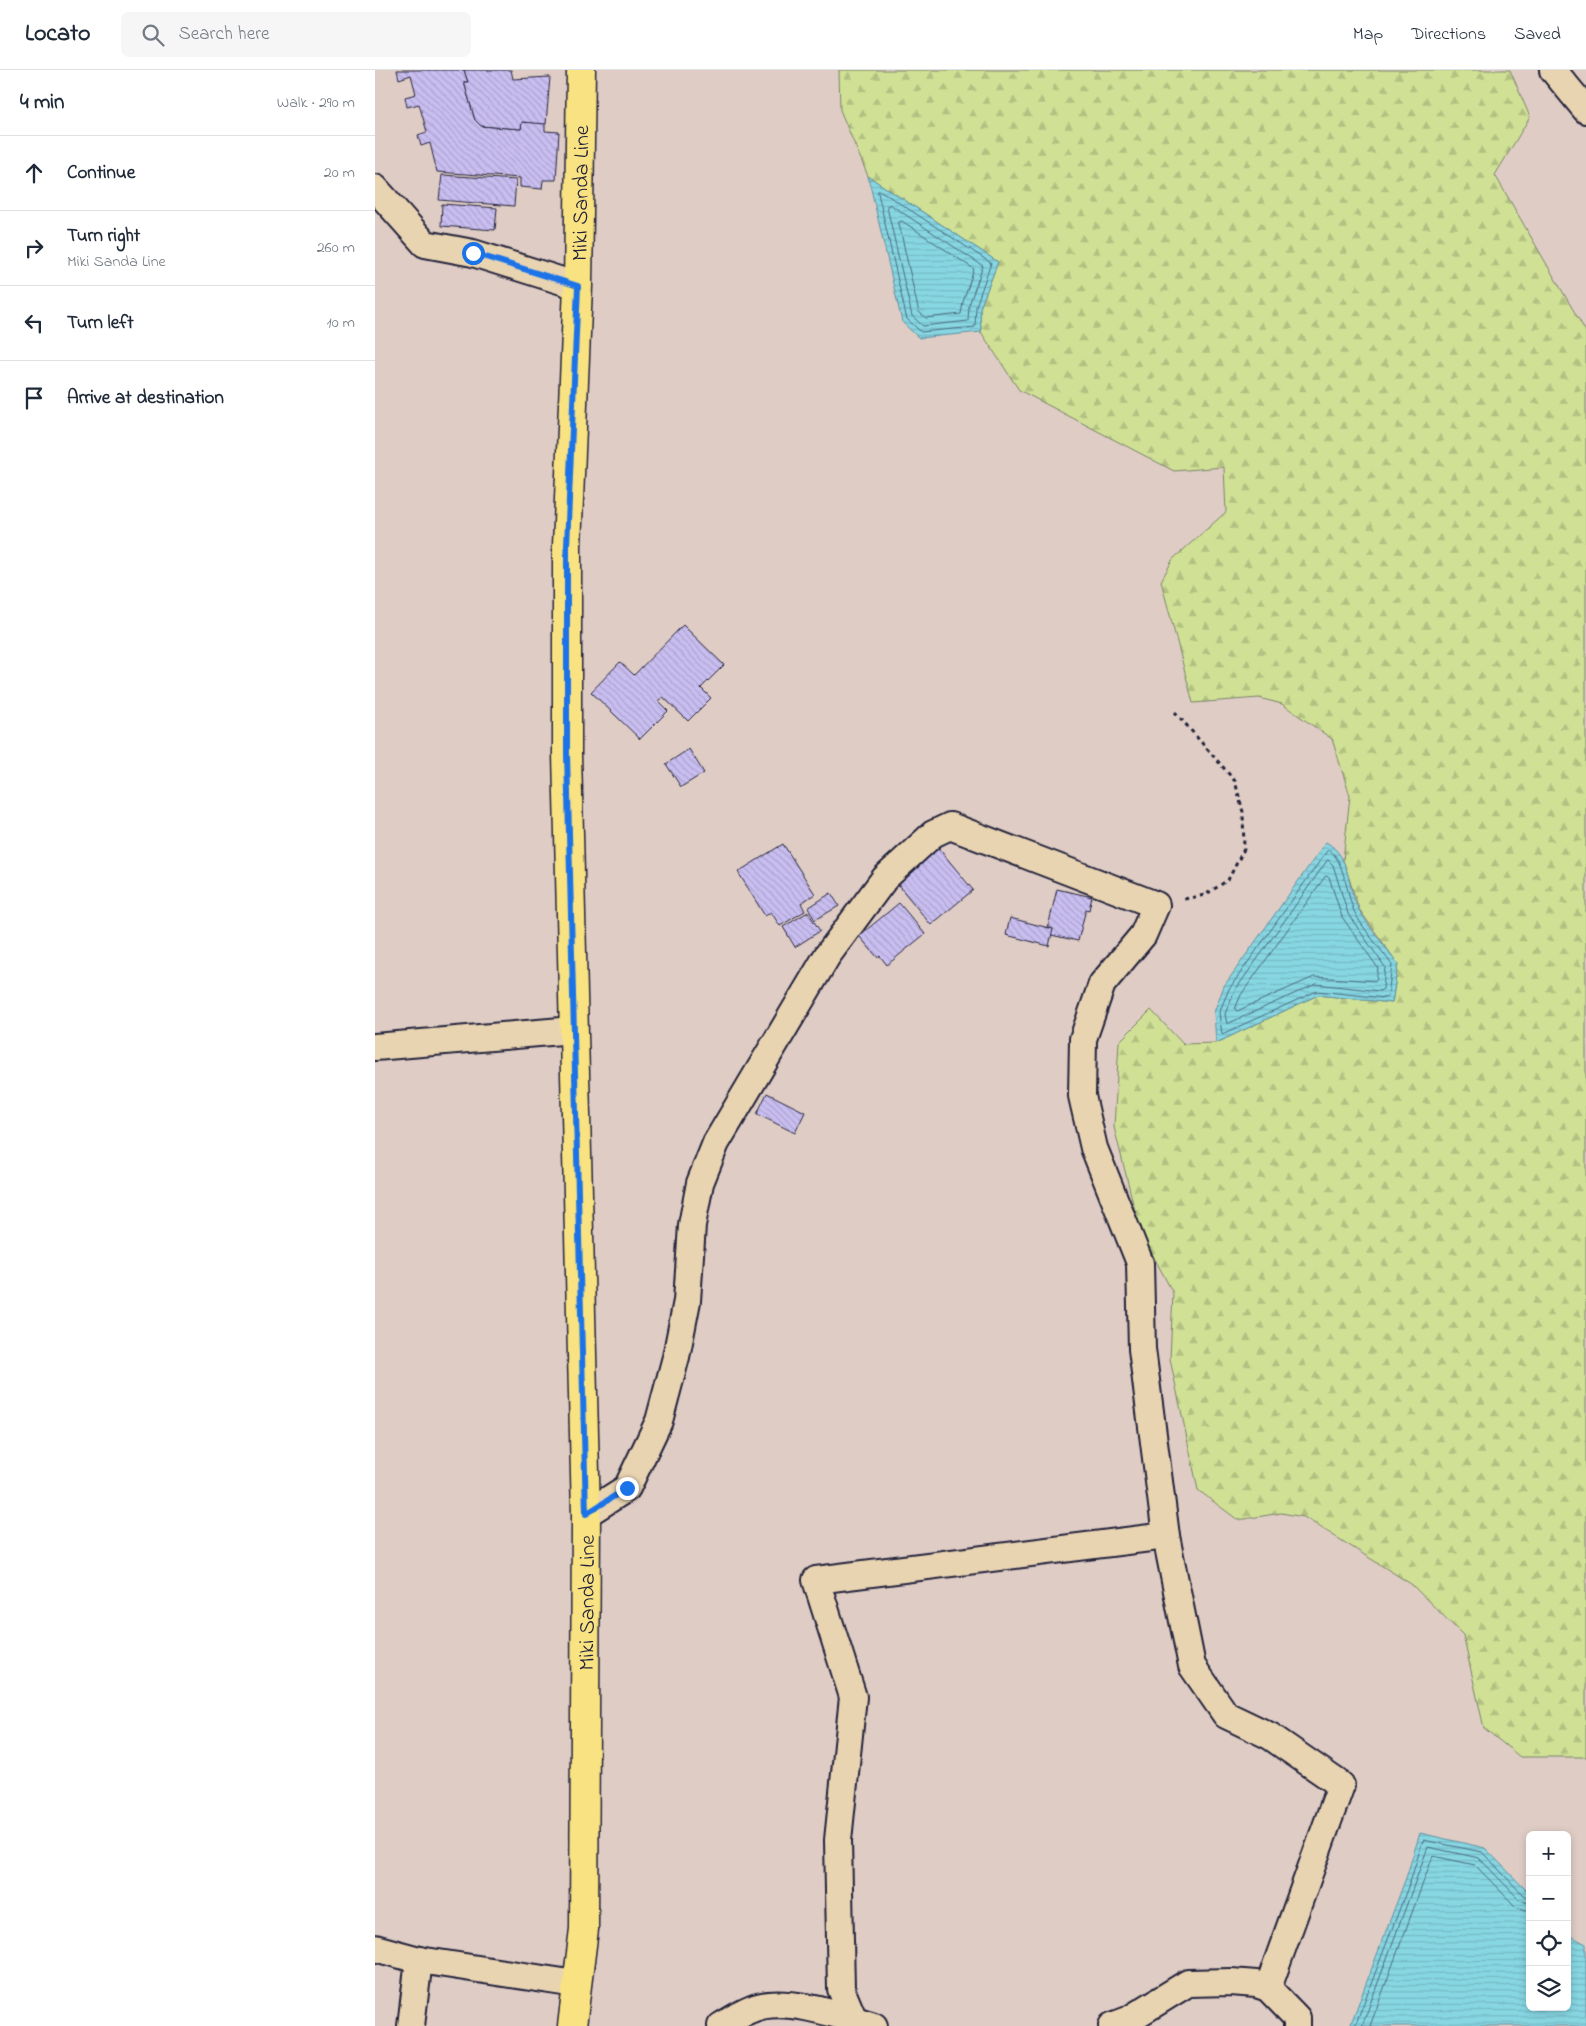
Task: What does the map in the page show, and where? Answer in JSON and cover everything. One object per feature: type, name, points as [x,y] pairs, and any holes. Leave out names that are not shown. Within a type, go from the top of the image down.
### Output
[{"type":"main road","name":"Miki Sanda Line","points":[[572,2026],[576,1984],[585,1929],[586,1514],[567,754],[567,546],[578,286],[581,70]]},
{"type":"street","points":[[1553,70],[1586,110]]},
{"type":"street","points":[[375,188],[425,244],[473,253],[578,286]]},
{"type":"street","points":[[586,1514],[627,1488],[659,1421],[687,1300],[692,1225],[700,1183],[716,1142],[827,956],[885,878],[933,834],[950,826],[1156,905],[1143,935],[1102,984],[1083,1039],[1082,1096],[1094,1148],[1140,1263],[1142,1349],[1166,1536],[1192,1666],[1226,1715],[1270,1736],[1341,1785],[1268,1988]]},
{"type":"street","points":[[375,1047],[573,1030]]},
{"type":"street","points":[[864,2023],[841,1989],[838,1840],[853,1697],[816,1580],[1166,1536]]},
{"type":"street","points":[[375,1948],[419,1960],[576,1984]]},
{"type":"street","points":[[411,2026],[419,1960]]},
{"type":"street","points":[[1111,2026],[1128,2020],[1188,1983],[1231,1982],[1256,1984],[1268,1988],[1297,2018],[1297,2026]]},
{"type":"street","points":[[721,2026],[753,2008],[779,2004],[805,2007],[864,2023]]},
{"type":"path","points":[[1156,905],[1205,895],[1228,880],[1244,849],[1243,812],[1235,781],[1175,712]]},
{"type":"green space","points":[[839,70],[1510,70],[1530,117],[1495,175],[1586,332],[1586,1757],[1520,1757],[1484,1728],[1463,1635],[1411,1584],[1304,1517],[1281,1513],[1238,1520],[1198,1490],[1170,1359],[1173,1293],[1140,1231],[1114,1127],[1119,1042],[1151,1010],[1183,1044],[1216,1043],[1318,995],[1392,1003],[1398,964],[1359,909],[1343,860],[1350,796],[1332,739],[1282,704],[1259,698],[1193,703],[1161,581],[1173,559],[1226,512],[1224,467],[1174,471],[1019,390],[981,332],[980,308],[998,262],[868,176],[840,110]]},
{"type":"water","points":[[868,176],[998,262],[980,308],[981,332],[919,338],[902,322]]},
{"type":"water","points":[[1326,842],[1334,848],[1344,864],[1359,910],[1398,964],[1392,1003],[1318,995],[1216,1043],[1214,1012],[1224,986]]},
{"type":"water","points":[[1420,1833],[1485,1848],[1526,1890],[1526,2011],[1571,2011],[1571,1936],[1586,1944],[1586,2026],[1350,2026],[1406,1878]]},
{"type":"building","points":[[397,70],[464,70],[468,82],[464,82],[475,120],[481,126],[521,129],[522,122],[545,123],[545,131],[559,132],[556,180],[543,180],[542,189],[520,187],[520,178],[437,172],[430,143],[421,146],[418,135],[427,132],[419,104],[407,107],[405,97],[416,94],[411,75],[399,79]]},
{"type":"building","points":[[464,70],[511,70],[513,79],[550,77],[546,124],[522,122],[521,129],[481,126],[475,120],[464,82],[468,82]]},
{"type":"building","points":[[442,175],[516,180],[514,206],[439,200]]},
{"type":"building","points":[[442,204],[497,208],[495,230],[441,226]]},
{"type":"building","points":[[683,625],[724,665],[701,688],[711,698],[688,721],[663,697],[658,701],[668,711],[640,739],[591,692],[620,662],[634,675]]},
{"type":"building","points":[[689,749],[704,773],[681,787],[666,764]]},
{"type":"building","points":[[783,844],[815,894],[801,903],[805,911],[780,926],[771,912],[765,916],[738,872]]},
{"type":"building","points":[[936,845],[973,890],[931,925],[900,887],[899,876]]},
{"type":"building","points":[[1057,889],[1092,897],[1089,910],[1086,909],[1078,941],[1051,935],[1053,929],[1048,927]]},
{"type":"building","points":[[831,893],[839,906],[815,920],[808,908]]},
{"type":"building","points":[[899,903],[925,934],[887,965],[880,956],[878,958],[859,936]]},
{"type":"building","points":[[808,912],[820,931],[795,947],[783,927]]},
{"type":"building","points":[[1010,918],[1053,929],[1049,946],[1006,935]]},
{"type":"building","points":[[767,1093],[805,1112],[795,1133],[757,1114]]},
{"type":"route","points":[[473,253],[578,286],[567,546],[567,754],[586,1514],[627,1488]]}]
